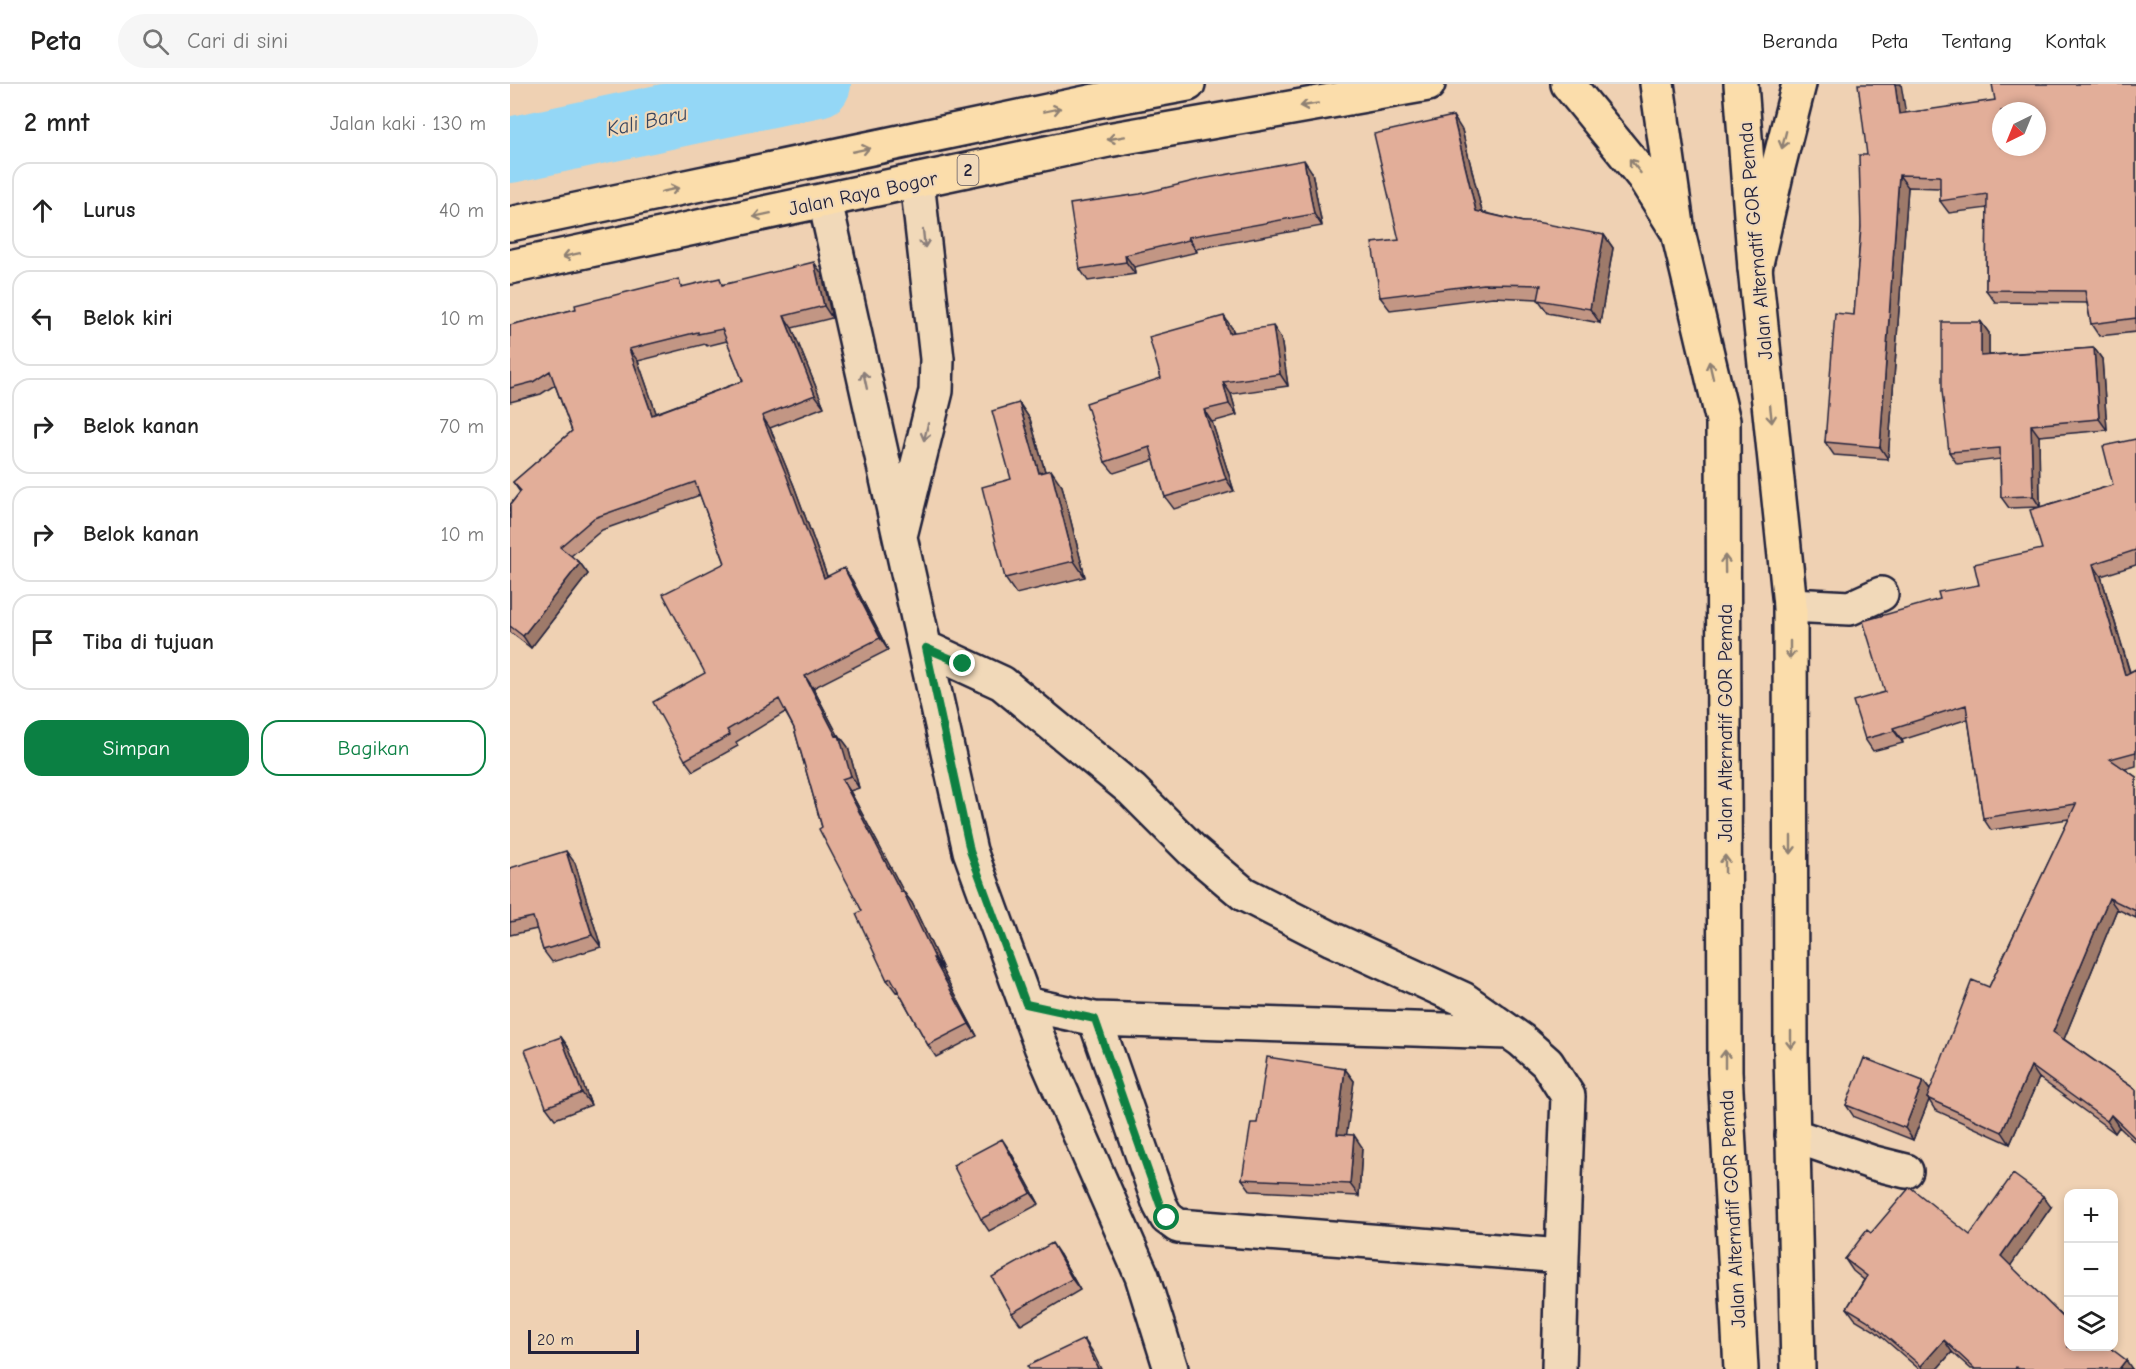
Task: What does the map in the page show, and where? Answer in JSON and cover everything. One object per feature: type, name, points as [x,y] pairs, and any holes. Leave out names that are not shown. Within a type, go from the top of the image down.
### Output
[{"type":"main road","name":"2","points":[[510,224],[1095,100],[1188,84]]},
{"type":"main road","name":"Jalan Raya Bogor","points":[[510,267],[1107,140],[1428,84]]},
{"type":"main road","points":[[1568,84],[1643,176],[1678,232]]},
{"type":"main road","name":"Jalan Alternatif GOR Pemda","points":[[1657,84],[1678,232],[1723,421],[1725,1072],[1741,1369]]},
{"type":"main road","name":"Jalan Alternatif GOR Pemda","points":[[1741,84],[1755,268],[1790,604],[1792,1135],[1798,1369]]},
{"type":"main road","points":[[1755,268],[1799,84]]},
{"type":"main road","points":[[635,198],[643,240]]},
{"type":"street","points":[[900,539],[936,391],[937,359],[917,181]]},
{"type":"street","points":[[825,201],[970,851],[1041,1046],[1142,1276],[1171,1369]]},
{"type":"street","points":[[1790,604],[1850,608],[1881,594]]},
{"type":"street","points":[[926,648],[1002,683],[1132,790],[1192,850],[1244,894],[1332,939],[1463,999],[1521,1040],[1547,1063],[1568,1096],[1559,1369]]},
{"type":"street","points":[[1026,1004],[1095,1019],[1508,1032]]},
{"type":"street","points":[[1095,1019],[1160,1205],[1167,1218],[1178,1226],[1562,1256]]},
{"type":"street","points":[[1792,1135],[1874,1163],[1906,1171]]},
{"type":"building","points":[[1858,84],[1895,84],[1899,114],[1995,100],[1992,84],[2136,84],[2136,318],[2091,324],[2085,291],[1986,290],[1987,194],[1940,201],[1940,176],[1899,175],[1880,447],[1825,442],[1835,313],[1854,315],[1861,227],[1859,155],[1867,155]]},
{"type":"building","points":[[1453,116],[1476,211],[1523,222],[1536,222],[1604,235],[1590,309],[1538,300],[1541,285],[1484,284],[1380,297],[1372,243],[1399,240],[1374,134]]},
{"type":"building","points":[[1304,160],[1314,214],[1188,237],[1189,240],[1125,255],[1126,262],[1080,269],[1070,204],[1140,194],[1202,179]]},
{"type":"building","points":[[814,262],[824,306],[784,316],[815,395],[762,416],[824,578],[844,568],[880,638],[805,676],[836,736],[839,735],[851,776],[842,779],[901,892],[903,891],[935,958],[933,958],[969,1024],[928,1045],[891,978],[887,980],[856,914],[862,911],[819,829],[822,827],[794,728],[779,699],[727,730],[730,735],[685,760],[653,702],[705,673],[663,594],[725,563],[695,482],[594,518],[560,547],[580,563],[523,636],[510,626],[510,505],[521,491],[513,482],[572,431],[550,371],[533,382],[510,388],[510,325],[576,309],[575,305],[679,279],[681,287],[720,278],[722,285]],"holes":[[[722,329],[743,381],[652,415],[629,349],[698,332],[698,334]]]},
{"type":"building","points":[[1224,316],[1229,333],[1273,326],[1280,374],[1223,382],[1229,404],[1204,410],[1226,479],[1165,497],[1150,447],[1105,462],[1086,403],[1161,378],[1149,337]]},
{"type":"building","points":[[1942,322],[1981,322],[1981,356],[2094,348],[2099,419],[2031,425],[2033,496],[2001,497],[2000,448],[1949,452],[1942,391]]},
{"type":"building","points":[[1019,403],[1039,473],[1051,470],[1074,561],[1005,578],[982,487],[1011,479],[992,411]]},
{"type":"building","points":[[2136,439],[2136,550],[2093,564],[2125,675],[2136,669],[2136,752],[2110,759],[2136,777],[2136,911],[2109,898],[2053,1032],[2136,1090],[2136,1139],[2111,1115],[2107,1121],[2031,1066],[2002,1132],[1927,1098],[1972,980],[1989,987],[2076,804],[1983,818],[1966,705],[1865,739],[1853,701],[1885,692],[1863,621],[1940,599],[1938,592],[1979,585],[1974,564],[2042,549],[2030,510],[2113,485],[2103,446]]},
{"type":"building","points":[[566,851],[592,935],[543,950],[533,917],[510,922],[510,868]]},
{"type":"building","points":[[561,1037],[582,1093],[546,1107],[525,1050]]},
{"type":"building","points":[[1267,1057],[1345,1069],[1337,1134],[1354,1135],[1350,1184],[1242,1179],[1251,1123],[1257,1123]]},
{"type":"building","points":[[1864,1058],[1923,1081],[1905,1128],[1846,1105]]},
{"type":"building","points":[[1002,1139],[1031,1193],[981,1219],[953,1165]]},
{"type":"building","points":[[2013,1174],[2043,1196],[2001,1256],[2064,1318],[2064,1351],[2114,1351],[2126,1360],[2119,1369],[2019,1369],[2016,1367],[2015,1369],[1975,1369],[1944,1340],[1921,1366],[1867,1320],[1847,1308],[1867,1276],[1845,1259],[1867,1230],[1871,1233],[1910,1187],[1970,1235]]},
{"type":"building","points":[[1052,1243],[1072,1279],[1012,1313],[992,1277]]},
{"type":"building","points":[[1084,1339],[1098,1369],[1029,1369],[1027,1366]]},
{"type":"waterway","name":"Kali Baru","points":[[510,150],[818,84]]},
{"type":"route","points":[[963,664],[926,648],[970,851],[1026,1004],[1095,1019],[1160,1205],[1167,1218]]}]
